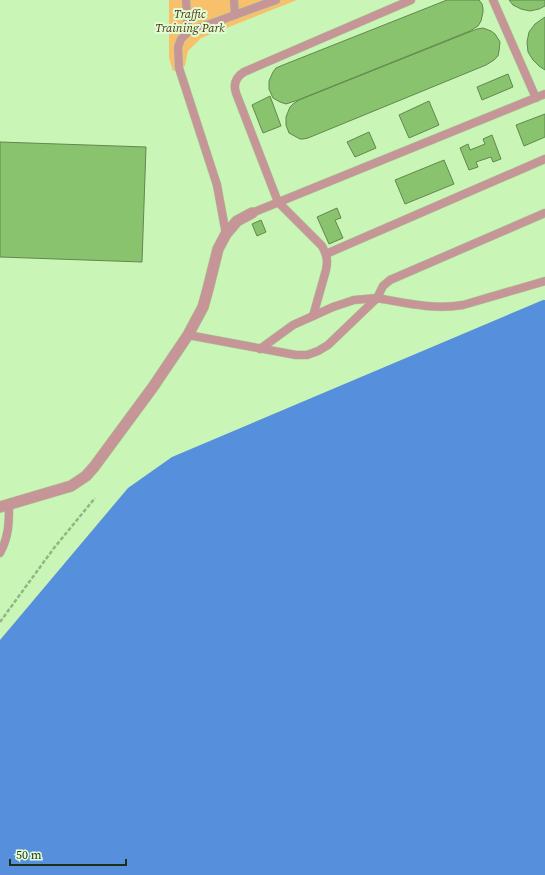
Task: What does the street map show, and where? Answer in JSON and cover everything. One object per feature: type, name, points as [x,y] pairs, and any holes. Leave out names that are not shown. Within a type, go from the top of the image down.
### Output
[{"type":"street","points":[[4,506],[71,486],[86,476],[94,467],[153,387],[188,335],[203,307],[218,249],[226,234],[237,221],[252,213]]},
{"type":"lane","points":[[186,0],[188,32]]},
{"type":"lane","points":[[234,0],[235,15]]},
{"type":"lane","points":[[226,234],[218,185],[179,68],[178,46],[188,32],[276,0]]},
{"type":"lane","points":[[313,316],[328,263],[326,254],[322,246],[278,202],[234,88],[237,79],[244,72],[411,0]]},
{"type":"lane","points":[[493,0],[536,98]]},
{"type":"lane","points":[[252,213],[545,94]]},
{"type":"lane","points":[[326,254],[545,158]]},
{"type":"lane","points":[[188,335],[296,356],[318,352],[328,345],[377,298],[384,286],[390,280],[545,213]]},
{"type":"lane","points":[[260,349],[293,325],[333,307],[354,300],[377,298],[421,306],[453,307],[545,280]]},
{"type":"lane","points":[[0,552],[6,541],[8,531],[4,506]]},
{"type":"path","points":[[0,622],[54,548],[95,498]]},
{"type":"green space","name":"Traffic Training Park","points":[[169,0],[297,0],[201,38],[188,51],[185,66],[173,71],[169,58]]},
{"type":"water","points":[[545,300],[545,875],[0,875],[0,640],[128,488],[172,457]]},
{"type":"building","points":[[447,0],[479,0],[482,4],[483,12],[478,26],[470,31],[298,100],[286,104],[273,98],[269,89],[269,81],[276,68]]},
{"type":"building","points":[[509,0],[545,0],[545,6],[530,11],[513,5]]},
{"type":"building","points":[[545,17],[545,70],[533,60],[528,52],[527,42],[529,32],[535,24]]},
{"type":"building","points":[[483,28],[495,34],[500,42],[498,56],[486,65],[308,138],[300,139],[289,133],[286,125],[286,117],[290,107],[299,100],[477,29]]},
{"type":"building","points":[[508,74],[513,87],[482,100],[477,87]]},
{"type":"building","points":[[270,96],[281,126],[263,133],[252,105]]},
{"type":"building","points":[[429,101],[439,125],[409,138],[399,115]]},
{"type":"building","points":[[545,114],[545,137],[524,146],[516,125]]},
{"type":"building","points":[[369,132],[376,148],[355,157],[347,142]]},
{"type":"building","points":[[492,135],[501,159],[493,162],[491,157],[476,162],[478,167],[469,170],[460,148],[468,144],[470,150],[485,144],[483,139]]},
{"type":"building","points":[[0,142],[146,147],[142,262],[0,257]]},
{"type":"building","points":[[444,160],[454,184],[405,204],[395,180]]},
{"type":"building","points":[[337,208],[341,218],[335,220],[343,238],[329,244],[317,217]]},
{"type":"building","points":[[261,220],[266,232],[257,236],[252,224]]}]
